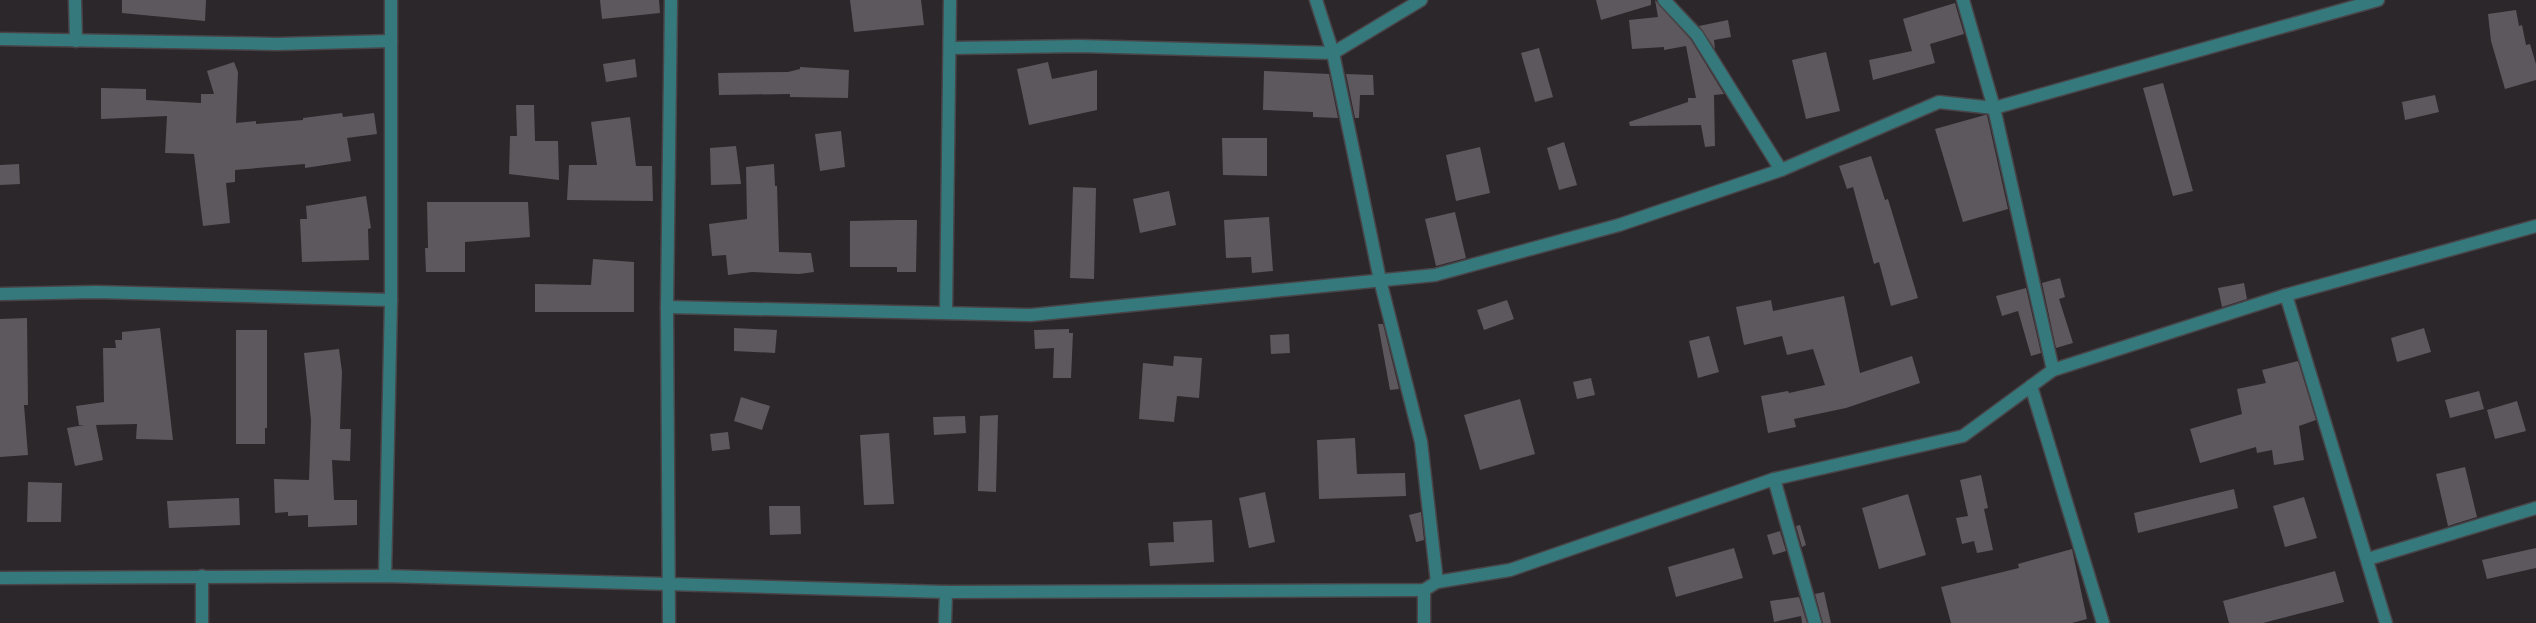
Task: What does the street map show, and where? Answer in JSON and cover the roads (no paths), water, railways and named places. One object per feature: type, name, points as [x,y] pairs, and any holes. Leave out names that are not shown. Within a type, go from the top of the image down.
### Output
[{"type":"street","points":[[75,0],[76,41]]},
{"type":"street","points":[[385,576],[390,300],[391,0]]},
{"type":"street","points":[[668,623],[670,583],[667,307],[671,0]]},
{"type":"street","points":[[946,312],[950,0]]},
{"type":"street","points":[[1316,0],[1333,53],[1380,280],[1421,442],[1437,582]]},
{"type":"street","points":[[950,48],[1080,46],[1333,53],[1421,0]]},
{"type":"street","points":[[1664,0],[1697,35],[1781,170]]},
{"type":"street","points":[[1963,0],[1994,108],[2053,370]]},
{"type":"street","points":[[667,307],[1031,315],[1435,275],[1619,225],[1781,170],[1939,102],[1994,108],[2378,0]]},
{"type":"street","points":[[0,39],[198,41],[277,44],[391,41]]},
{"type":"street","points":[[0,578],[385,576],[946,592],[1424,590],[1437,582],[1510,570],[1774,479],[1963,436],[2053,370],[2286,295],[2536,226]]},
{"type":"street","points":[[0,294],[96,292],[390,300]]},
{"type":"street","points":[[2286,295],[2386,623]]},
{"type":"street","points":[[2032,386],[2103,623]]},
{"type":"street","points":[[1774,479],[1815,623]]},
{"type":"street","points":[[2368,559],[2536,508]]},
{"type":"street","points":[[202,576],[202,623]]},
{"type":"street","points":[[1424,590],[1424,623]]},
{"type":"street","points":[[945,623],[946,592]]}]
